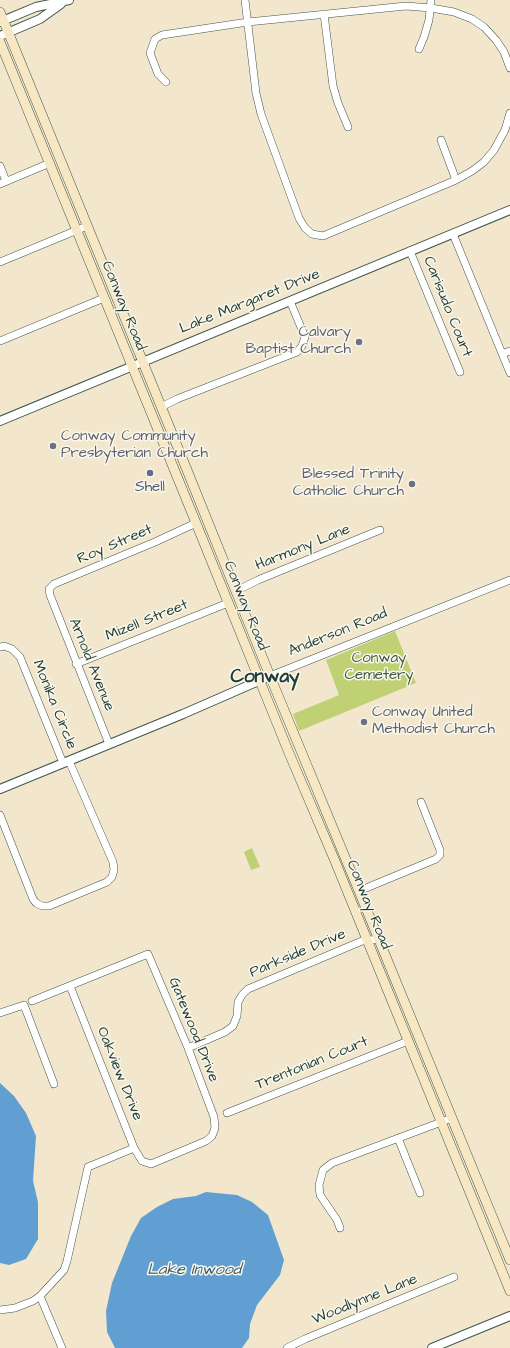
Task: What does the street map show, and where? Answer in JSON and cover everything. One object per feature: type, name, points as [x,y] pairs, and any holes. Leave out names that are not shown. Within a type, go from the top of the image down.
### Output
[{"type":"main road","name":"Conway Road","points":[[1,18],[4,34],[87,226],[143,361],[270,676],[510,1260]]},
{"type":"main road","name":"Conway Road","points":[[0,42],[259,680],[335,861],[510,1290]]},
{"type":"main road","points":[[216,571],[228,585],[236,591]]},
{"type":"main road","points":[[335,861],[351,886],[359,891]]},
{"type":"main road","points":[[389,994],[404,1016],[412,1021]]},
{"type":"main road","points":[[408,1041],[416,1047],[431,1067]]},
{"type":"street","points":[[245,0],[256,93],[260,114],[299,218],[312,234],[323,236],[456,180],[472,171],[484,162],[507,131],[510,113]]},
{"type":"street","points":[[1,18],[66,1]]},
{"type":"street","points":[[4,34],[40,19],[66,1]]},
{"type":"street","points":[[166,82],[158,74],[150,53],[155,39],[162,35],[248,22],[431,4],[472,19],[484,27],[496,40],[504,52],[510,68]]},
{"type":"street","points":[[419,49],[424,37],[431,4]]},
{"type":"street","points":[[324,14],[333,86],[348,127]]},
{"type":"street","points":[[441,140],[456,180]]},
{"type":"street","points":[[0,166],[3,183],[50,163]]},
{"type":"street","name":"Lake Margaret Drive","points":[[0,421],[510,210]]},
{"type":"street","points":[[0,262],[87,226]]},
{"type":"street","points":[[453,234],[510,373]]},
{"type":"street","name":"Carisudo Court","points":[[410,251],[460,372]]},
{"type":"street","points":[[0,341],[104,298]]},
{"type":"street","points":[[161,407],[177,399],[297,352],[302,346],[305,337],[290,300]]},
{"type":"street","points":[[502,354],[510,351]]},
{"type":"street","name":"Roy Street","points":[[50,595],[50,589],[54,584],[155,542],[196,523]]},
{"type":"street","name":"Harmony Lane","points":[[236,591],[258,580],[380,530]]},
{"type":"street","name":"Anderson Road","points":[[0,789],[259,680],[510,580]]},
{"type":"street","name":"Arnold Avenue","points":[[50,595],[108,744]]},
{"type":"street","name":"Mizell Street","points":[[76,664],[228,602]]},
{"type":"street","name":"Monika Circle","points":[[0,647],[4,646],[12,649],[20,657],[66,762],[113,862],[114,870],[112,877],[107,882],[49,906],[42,906],[36,903],[33,899],[0,815]]},
{"type":"street","points":[[306,794],[319,794]]},
{"type":"street","points":[[359,891],[436,859],[440,855],[440,850],[421,802]]},
{"type":"street","name":"Parkside Drive","points":[[188,1048],[225,1032],[233,1026],[237,1016],[238,1002],[242,994],[248,989],[362,941],[379,939]]},
{"type":"street","name":"Gatewood Drive","points":[[70,986],[148,954],[188,1048],[214,1117],[215,1128],[212,1136],[206,1141],[151,1164]]},
{"type":"street","points":[[32,1001],[70,986]]},
{"type":"street","name":"Oakview Drive","points":[[70,986],[134,1148],[142,1161],[151,1164]]},
{"type":"street","points":[[0,1013],[24,1005],[54,1084]]},
{"type":"street","name":"Trentonian Court","points":[[227,1113],[408,1041]]},
{"type":"street","points":[[340,1228],[337,1220],[320,1194],[320,1185],[324,1170],[332,1163],[452,1118]]},
{"type":"street","points":[[398,1138],[420,1193]]},
{"type":"street","points":[[0,1310],[15,1308],[33,1301],[40,1296],[64,1270],[88,1167],[134,1148]]},
{"type":"street","name":"Woodlynne Lane","points":[[287,1348],[312,1336],[454,1277]]},
{"type":"street","points":[[40,1296],[62,1348]]},
{"type":"street","points":[[432,1348],[510,1316]]},
{"type":"green space","name":"Conway Cemetery","points":[[395,631],[416,683],[299,731],[293,714],[339,695],[326,660]]},
{"type":"green space","points":[[252,848],[260,867],[251,870],[244,852]]},
{"type":"water","points":[[0,1083],[14,1096],[26,1113],[36,1136],[33,1181],[38,1202],[38,1239],[26,1259],[9,1265],[0,1263]]},
{"type":"water","name":"Lake Inwood","points":[[206,1192],[237,1195],[252,1202],[268,1215],[284,1260],[280,1275],[257,1305],[250,1324],[249,1338],[242,1348],[115,1348],[107,1332],[106,1311],[112,1283],[131,1236],[141,1218],[157,1207],[173,1199],[196,1196]]},
{"type":"place","name":"Calvary Baptist Church","points":[[359,342]]},
{"type":"place","name":"Conway Community Presbyterian Church","points":[[53,446]]},
{"type":"place","name":"Shell","points":[[150,473]]},
{"type":"place","name":"Blessed Trinity Catholic Church","points":[[412,484]]},
{"type":"place","name":"Conway United Methodist Church","points":[[364,722]]},
{"type":"district","name":"Conway","points":[[265,678]]}]
